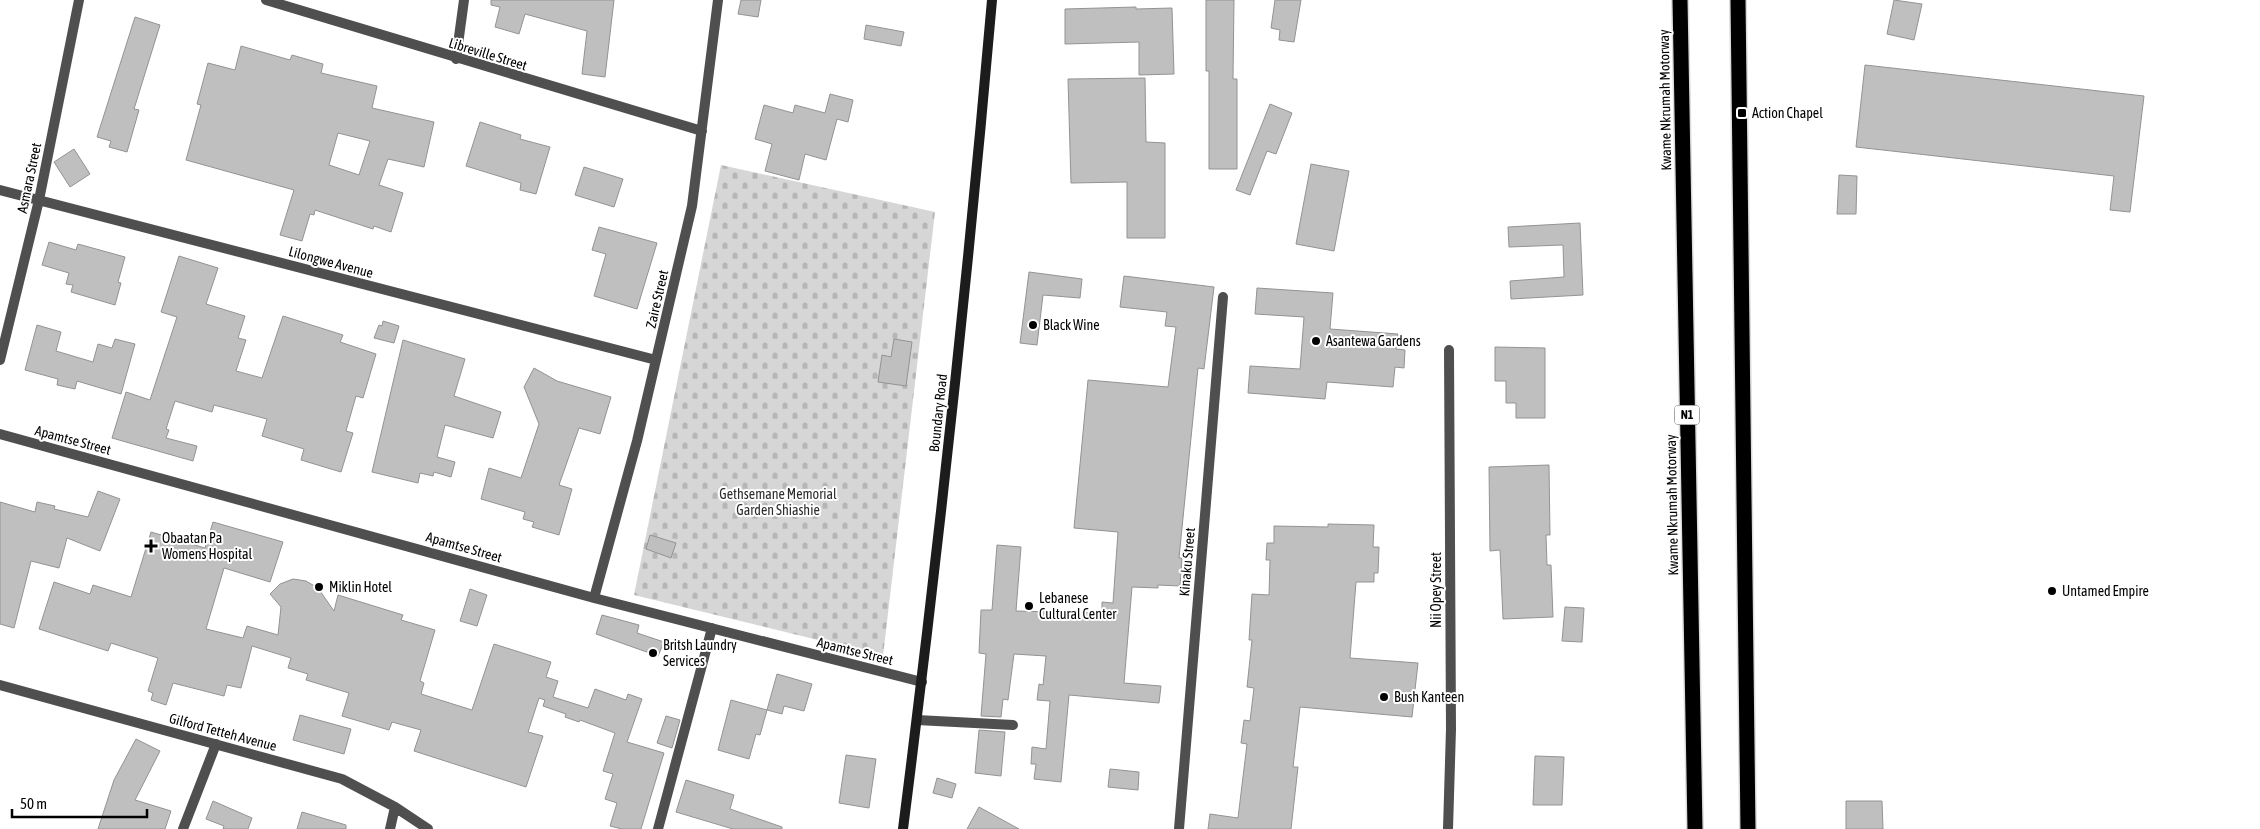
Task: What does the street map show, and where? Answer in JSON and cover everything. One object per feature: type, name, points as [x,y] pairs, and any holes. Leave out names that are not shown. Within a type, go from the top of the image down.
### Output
[{"type":"highway","name":"Kwame Nkrumah Motorway","points":[[1680,0],[1695,829]]},
{"type":"highway","points":[[1738,0],[1748,829]]},
{"type":"main road","name":"Boundary Road","points":[[903,829],[922,682],[971,241],[992,0]]},
{"type":"street","name":"Asmara Street","points":[[0,360],[39,200],[79,0]]},
{"type":"street","name":"Libreville Street","points":[[266,0],[456,59],[702,131]]},
{"type":"street","points":[[456,59],[464,0]]},
{"type":"street","name":"Zaire Street","points":[[594,598],[637,442],[692,206],[718,0]]},
{"type":"street","name":"Lilongwe Avenue","points":[[0,190],[656,360]]},
{"type":"street","name":"Kinaku Street","points":[[1179,829],[1223,297]]},
{"type":"street","name":"Nii Opey Street","points":[[1448,829],[1451,729],[1449,350]]},
{"type":"street","name":"Apamtse Street","points":[[0,434],[594,598],[922,682]]},
{"type":"street","points":[[658,829],[712,628]]},
{"type":"street","name":"Gilford Tetteh Avenue","points":[[0,685],[342,779],[395,808],[428,829]]},
{"type":"street","points":[[917,720],[1013,725]]},
{"type":"street","points":[[183,829],[216,744]]},
{"type":"street","points":[[390,829],[395,808]]},
{"type":"green space","name":"Gethsemane Memorial Garden Shiashie","points":[[721,165],[935,212],[883,656],[634,595]]},
{"type":"building","points":[[491,0],[614,0],[605,77],[582,74],[587,31],[525,14],[519,34],[495,27],[500,7],[491,5]]},
{"type":"building","points":[[741,0],[761,0],[758,17],[738,14]]},
{"type":"building","points":[[1206,0],[1234,0],[1233,79],[1237,79],[1237,169],[1209,169],[1209,71],[1206,71]]},
{"type":"building","points":[[1275,0],[1301,0],[1294,42],[1279,40],[1280,30],[1271,28]]},
{"type":"building","points":[[1894,0],[1922,4],[1914,40],[1887,34]]},
{"type":"building","points":[[1136,7],[1136,9],[1172,8],[1174,74],[1139,75],[1139,42],[1065,44],[1065,9]]},
{"type":"building","points":[[135,17],[160,25],[134,109],[139,110],[127,152],[109,147],[111,141],[97,137]]},
{"type":"building","points":[[866,25],[904,32],[901,46],[864,39]]},
{"type":"building","points":[[241,46],[290,60],[292,55],[323,64],[321,73],[377,86],[372,108],[434,122],[424,167],[388,159],[379,185],[403,193],[391,232],[374,226],[373,229],[315,210],[314,215],[310,214],[302,241],[280,235],[294,190],[186,160],[201,105],[197,104],[208,63],[235,70]],"holes":[[[338,133],[370,141],[359,175],[329,165]]]},
{"type":"building","points":[[1865,65],[2144,96],[2130,212],[2110,210],[2114,176],[1856,147]]},
{"type":"building","points":[[1145,78],[1146,142],[1165,143],[1165,238],[1127,238],[1127,182],[1071,183],[1068,79]]},
{"type":"building","points":[[830,94],[853,100],[848,122],[837,119],[826,160],[805,154],[799,180],[765,171],[772,144],[755,139],[764,105],[793,113],[795,105],[825,113]]},
{"type":"building","points":[[1270,104],[1292,113],[1276,154],[1267,151],[1250,195],[1236,190]]},
{"type":"building","points":[[480,122],[521,135],[520,139],[550,147],[536,194],[520,190],[521,183],[466,166]]},
{"type":"building","points":[[74,149],[90,174],[70,187],[54,162]]},
{"type":"building","points":[[1311,164],[1349,171],[1334,251],[1296,244]]},
{"type":"building","points":[[584,167],[623,179],[614,207],[575,195]]},
{"type":"building","points":[[1839,175],[1857,176],[1856,214],[1837,214]]},
{"type":"building","points":[[1580,223],[1583,295],[1511,299],[1510,281],[1564,277],[1563,245],[1509,247],[1508,227]]},
{"type":"building","points":[[599,227],[657,243],[637,309],[594,296],[606,254],[592,250]]},
{"type":"building","points":[[49,242],[76,250],[78,244],[125,257],[118,282],[121,283],[115,305],[71,292],[73,285],[66,284],[69,273],[42,265]]},
{"type":"building","points":[[179,256],[218,268],[206,304],[245,316],[238,338],[246,340],[236,371],[262,378],[283,316],[343,335],[340,342],[376,354],[363,398],[356,396],[346,431],[353,433],[341,472],[301,460],[304,449],[262,436],[267,419],[214,405],[212,412],[175,401],[166,429],[169,430],[166,438],[197,446],[193,461],[112,438],[126,392],[150,400],[177,317],[161,312]]},
{"type":"building","points":[[1029,272],[1082,279],[1080,298],[1043,295],[1037,345],[1020,343]]},
{"type":"building","points":[[1124,276],[1214,287],[1204,369],[1198,368],[1179,558],[1182,558],[1180,586],[1158,585],[1158,588],[1132,587],[1124,683],[1161,686],[1159,703],[1069,695],[1061,782],[1034,779],[1036,764],[1031,764],[1032,747],[1046,749],[1050,701],[1037,700],[1039,684],[1043,685],[1046,656],[1014,654],[1008,700],[1003,699],[1001,717],[981,716],[986,654],[979,653],[981,610],[992,610],[997,545],[1021,547],[1016,611],[1102,613],[1102,602],[1113,603],[1118,532],[1074,528],[1088,380],[1168,387],[1176,327],[1165,326],[1167,312],[1120,307]]},
{"type":"building","points":[[1257,288],[1333,293],[1330,329],[1398,334],[1396,349],[1405,350],[1404,368],[1395,367],[1393,387],[1327,382],[1325,399],[1248,393],[1250,366],[1300,369],[1304,317],[1255,314]]},
{"type":"building","points":[[383,321],[399,326],[394,343],[374,338],[379,325],[382,326]]},
{"type":"building","points":[[37,325],[61,332],[56,351],[93,362],[98,344],[112,348],[115,339],[135,344],[121,394],[77,381],[75,389],[57,385],[58,379],[25,370]]},
{"type":"building","points":[[894,339],[912,342],[906,386],[878,382],[882,355],[891,357]]},
{"type":"building","points":[[403,340],[465,359],[454,396],[501,412],[493,438],[445,425],[437,457],[455,462],[451,477],[434,472],[433,476],[420,473],[418,483],[372,472]]},
{"type":"building","points":[[1495,347],[1545,348],[1545,418],[1516,418],[1516,403],[1506,403],[1506,381],[1495,381]]},
{"type":"building","points":[[534,368],[557,381],[611,397],[600,434],[579,428],[559,485],[572,489],[559,535],[532,527],[534,522],[523,519],[525,512],[481,499],[489,468],[521,478],[539,424],[524,387]]},
{"type":"building","points":[[1549,465],[1550,535],[1546,535],[1547,565],[1551,565],[1553,617],[1503,619],[1500,550],[1490,551],[1489,467]]},
{"type":"building","points":[[98,491],[120,499],[100,551],[67,538],[59,568],[31,561],[14,628],[0,624],[0,502],[35,512],[37,502],[55,506],[54,509],[88,517]]},
{"type":"building","points":[[213,522],[283,542],[270,582],[224,568],[206,629],[243,638],[247,626],[278,635],[281,607],[270,594],[280,584],[293,579],[306,581],[318,588],[334,611],[338,595],[403,615],[401,620],[435,630],[420,681],[424,683],[421,694],[472,710],[494,644],[551,662],[546,677],[558,681],[553,697],[588,708],[595,689],[626,700],[628,694],[642,699],[627,742],[664,753],[641,829],[622,829],[610,826],[617,803],[605,799],[613,774],[603,771],[615,733],[580,720],[579,722],[565,717],[566,714],[543,706],[545,700],[539,698],[528,732],[543,736],[526,787],[414,751],[421,730],[392,722],[389,730],[342,716],[349,693],[306,680],[308,674],[288,668],[291,658],[252,646],[241,688],[227,685],[224,696],[173,683],[166,705],[151,700],[153,693],[148,691],[158,658],[111,643],[108,651],[39,629],[54,582],[90,594],[93,585],[131,597],[151,532],[205,548]]},
{"type":"building","points":[[1328,524],[1374,525],[1373,547],[1379,547],[1378,573],[1374,573],[1374,582],[1356,582],[1350,658],[1418,663],[1412,717],[1300,707],[1293,767],[1298,767],[1291,829],[1208,829],[1210,814],[1238,818],[1247,744],[1241,743],[1244,720],[1250,721],[1254,688],[1247,687],[1252,640],[1249,640],[1252,594],[1269,595],[1270,560],[1266,560],[1267,543],[1274,543],[1274,526],[1328,527]]},
{"type":"building","points":[[650,535],[676,543],[671,558],[646,549]]},
{"type":"building","points":[[470,589],[487,595],[477,626],[460,621]]},
{"type":"building","points":[[1565,607],[1584,608],[1582,642],[1562,641]]},
{"type":"building","points":[[602,615],[639,625],[637,633],[664,642],[658,656],[596,634]]},
{"type":"building","points":[[777,674],[812,684],[804,711],[784,706],[782,714],[767,710]]},
{"type":"building","points":[[731,700],[767,710],[760,735],[756,734],[749,759],[718,750]]},
{"type":"building","points":[[300,715],[351,729],[344,754],[293,740]]},
{"type":"building","points":[[666,716],[680,720],[672,748],[657,743]]},
{"type":"building","points":[[979,730],[1005,732],[1001,776],[975,773]]},
{"type":"building","points":[[136,739],[160,751],[135,800],[171,811],[165,829],[98,829],[114,780]]},
{"type":"building","points":[[846,755],[876,759],[869,808],[839,803]]},
{"type":"building","points":[[1535,756],[1564,757],[1562,805],[1533,805]]},
{"type":"building","points":[[1110,769],[1139,772],[1138,790],[1108,787]]},
{"type":"building","points":[[937,778],[956,784],[952,798],[933,793]]},
{"type":"building","points":[[686,780],[734,795],[730,809],[782,827],[782,829],[733,829],[676,812]]},
{"type":"building","points":[[213,801],[252,818],[248,829],[223,829],[224,826],[206,819]]},
{"type":"building","points":[[1846,801],[1882,801],[1883,829],[1846,829]]},
{"type":"building","points":[[979,807],[1019,829],[967,829]]},
{"type":"building","points":[[302,812],[346,825],[346,829],[297,829]]},
{"type":"place","name":"Action Chapel","points":[[1742,113]]},
{"type":"place","name":"Black Wine","points":[[1033,325]]},
{"type":"place","name":"Asantewa Gardens","points":[[1316,341]]},
{"type":"place","name":"Obaatan Pa Womens Hospital","points":[[151,546]]},
{"type":"place","name":"Miklin Hotel","points":[[319,587]]},
{"type":"place","name":"Untamed Empire","points":[[2052,591]]},
{"type":"place","name":"Lebanese Cultural Center","points":[[1029,606]]},
{"type":"place","name":"Britsh Laundry Services","points":[[653,653]]},
{"type":"place","name":"Bush Kanteen","points":[[1384,697]]}]
